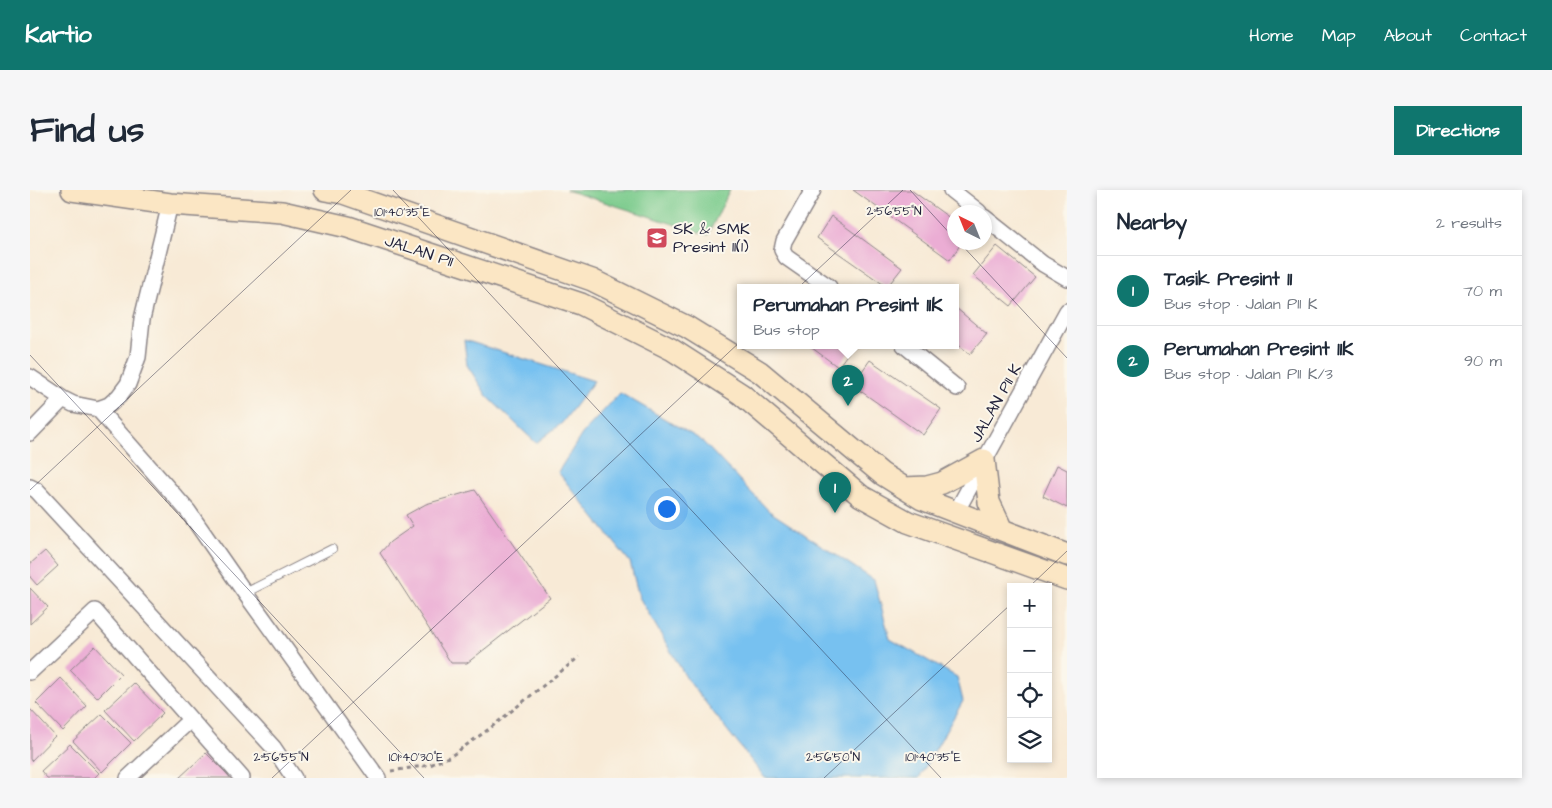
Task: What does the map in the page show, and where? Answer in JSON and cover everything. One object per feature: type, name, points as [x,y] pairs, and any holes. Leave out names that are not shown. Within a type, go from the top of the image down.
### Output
[{"type":"main road","name":"JALAN P11","points":[[72,190],[170,204],[282,212],[348,227],[580,304],[671,349],[741,394],[862,496],[908,522],[1067,579]]},
{"type":"main road","name":"JALAN P11","points":[[325,190],[343,193],[592,280],[687,327],[760,372],[882,474],[922,499],[1067,555]]},
{"type":"main road","points":[[904,488],[927,487],[942,483],[984,460],[989,502],[1002,530]]},
{"type":"main road","points":[[908,522],[930,521],[944,518],[956,512],[959,524],[966,535],[980,548]]},
{"type":"street","points":[[813,190],[784,241],[782,250],[786,257],[825,284]]},
{"type":"street","points":[[951,190],[970,205]]},
{"type":"street","points":[[30,377],[74,404],[98,409],[109,405],[120,396],[134,371],[141,338],[142,319],[170,204]]},
{"type":"street","points":[[992,223],[1043,264],[1067,278]]},
{"type":"street","name":"JALAN P11 K","points":[[956,512],[1067,311]]},
{"type":"street","points":[[909,349],[957,388]]},
{"type":"street","points":[[30,433],[63,399]]},
{"type":"street","points":[[98,409],[188,511],[377,776]]},
{"type":"street","points":[[30,486],[36,490],[273,747],[294,778]]},
{"type":"street","points":[[30,672],[95,611],[242,778]]},
{"type":"street","points":[[128,778],[190,720]]},
{"type":"lane","points":[[245,593],[332,550]]},
{"type":"path","points":[[377,776],[423,766],[451,756],[489,729],[579,657]]},
{"type":"green space","points":[[566,190],[730,190],[708,235]]},
{"type":"water","points":[[464,340],[594,381],[562,423],[536,443],[487,396],[467,365]]},
{"type":"water","points":[[620,393],[701,440],[769,511],[874,580],[890,639],[957,677],[963,701],[919,778],[765,778],[687,679],[639,597],[630,562],[558,472],[582,434]]},
{"type":"building","points":[[853,190],[911,190],[947,216],[947,250],[957,250],[950,260]]},
{"type":"building","points":[[831,216],[902,268],[889,284],[883,284],[817,238]]},
{"type":"building","points":[[997,246],[1035,277],[1011,306],[973,275]]},
{"type":"building","points":[[959,311],[987,334],[970,354],[959,345]]},
{"type":"building","points":[[813,349],[851,349],[838,367]]},
{"type":"building","points":[[870,360],[941,409],[923,435],[852,385]]},
{"type":"building","points":[[1057,465],[1067,470],[1067,508],[1043,496]]},
{"type":"building","points":[[475,490],[550,598],[467,663],[451,663],[380,553],[390,542],[413,526],[406,515],[426,504]]},
{"type":"building","points":[[45,551],[58,566],[37,585],[30,577],[30,564]]},
{"type":"building","points":[[30,588],[48,607],[30,624]]},
{"type":"building","points":[[95,646],[121,674],[97,698],[70,670]]},
{"type":"building","points":[[61,678],[87,706],[63,731],[36,703]]},
{"type":"building","points":[[134,683],[163,713],[134,741],[105,710]]},
{"type":"building","points":[[30,709],[55,736],[31,761],[30,759]]},
{"type":"building","points":[[102,714],[131,743],[102,772],[73,741]]},
{"type":"building","points":[[70,744],[99,773],[94,778],[47,778],[41,771]]},
{"type":"building","points":[[206,753],[231,778],[179,778]]},
{"type":"place","name":"SK & SMK Presint 11(1)","points":[[657,238]]},
{"type":"place","name":"Perumahan Presint 11K","points":[[848,406]]},
{"type":"place","name":"Tasik Presint 11","points":[[835,513]]}]
